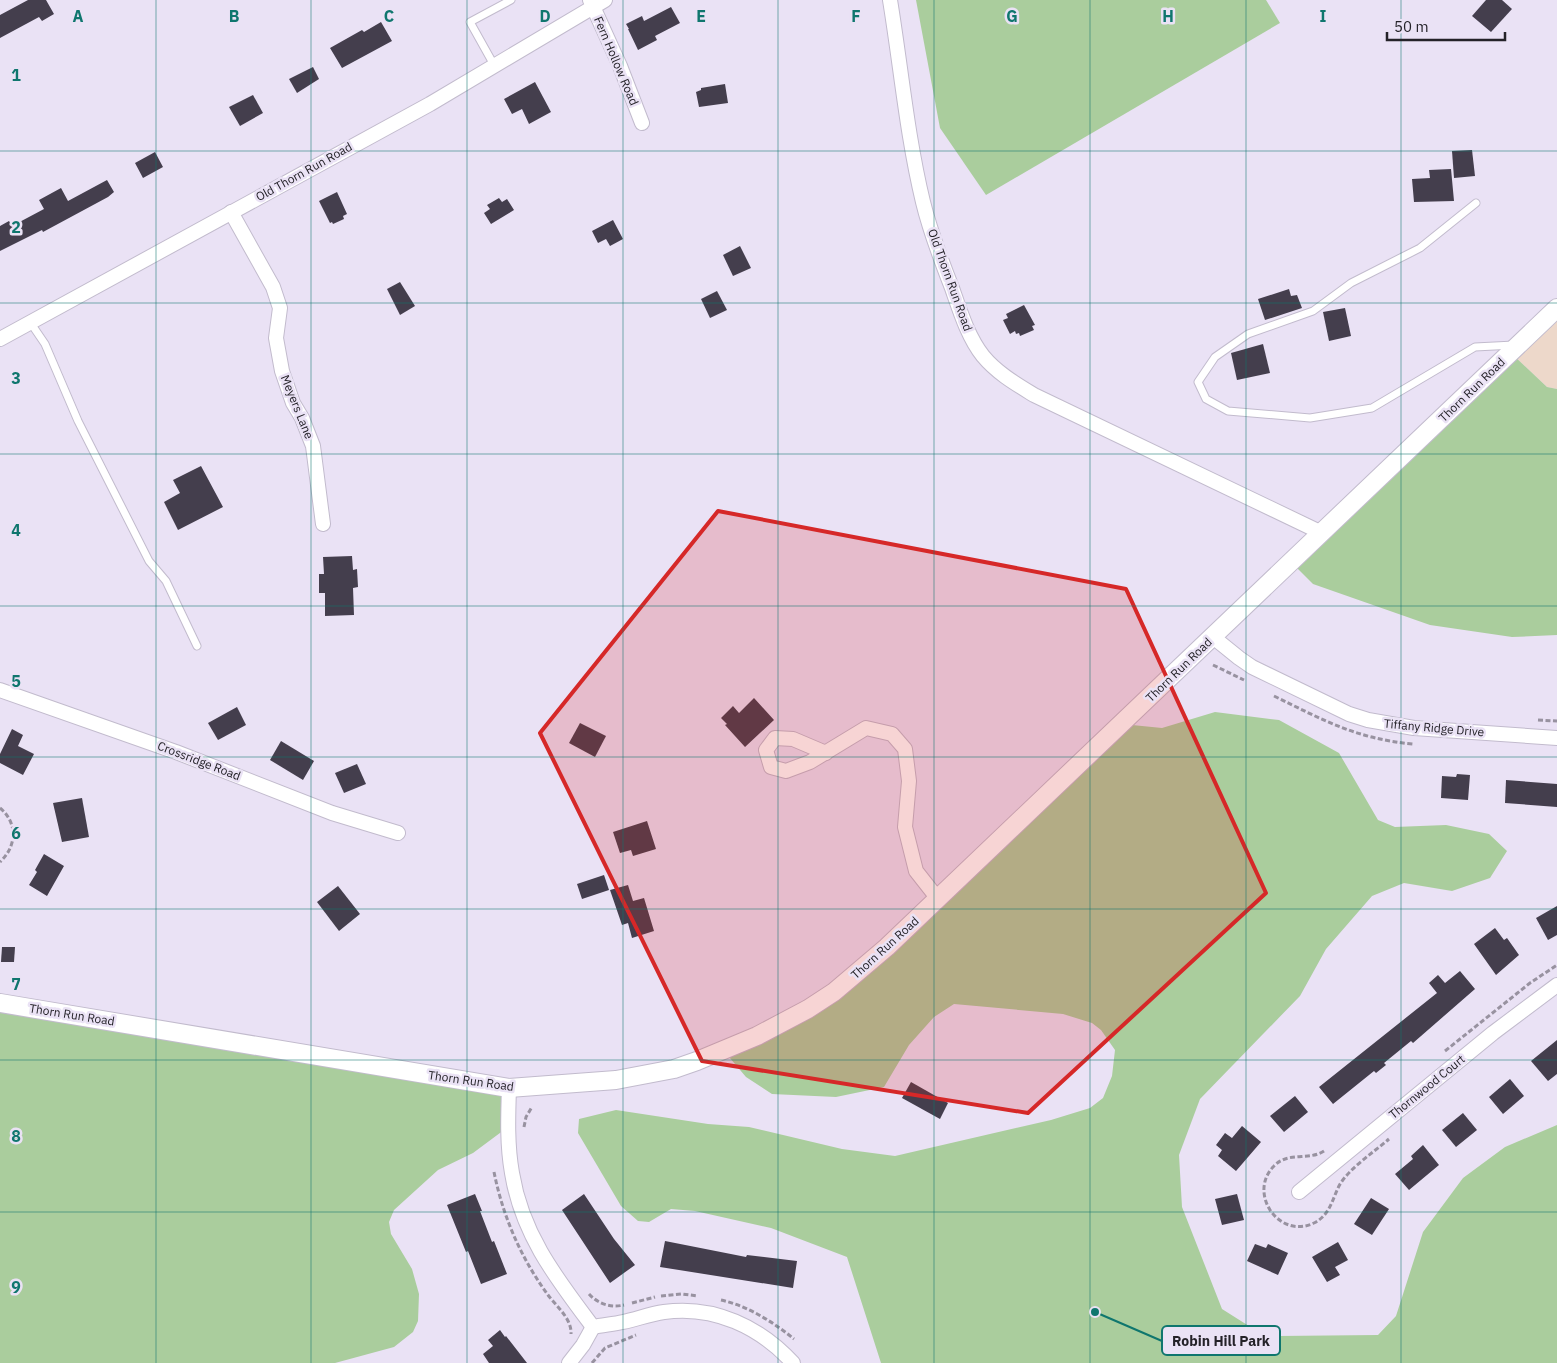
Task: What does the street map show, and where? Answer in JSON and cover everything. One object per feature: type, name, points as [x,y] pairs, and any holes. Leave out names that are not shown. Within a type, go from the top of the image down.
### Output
[{"type":"street","name":"Old Thorn Run Road","points":[[890,0],[916,166],[924,205],[964,321],[984,357],[1002,374],[1034,395],[1322,533]]},
{"type":"street","name":"Old Thorn Run Road","points":[[0,339],[430,104],[596,2]]},
{"type":"street","name":"Fern Hollow Road","points":[[596,2],[642,122]]},
{"type":"street","name":"Meyers Lane","points":[[231,212],[273,287],[280,308],[276,338],[282,372],[293,403],[302,418],[313,446],[322,524]]},
{"type":"street","name":"Thorn Run Road","points":[[0,1003],[509,1088],[616,1080],[674,1068],[724,1051],[783,1024],[834,992],[888,947],[1557,308]]},
{"type":"street","name":"Tiffany Ridge Drive","points":[[1213,637],[1259,671],[1349,714],[1368,720],[1414,728],[1557,738]]},
{"type":"street","name":"Crossridge Road","points":[[0,690],[176,752],[332,813],[398,833]]},
{"type":"street","points":[[826,752],[866,728],[892,734],[905,749],[909,781],[905,827],[916,871],[938,899]]},
{"type":"street","name":"Thornwood Court","points":[[1299,1192],[1493,1033],[1557,985]]},
{"type":"street","points":[[509,1088],[509,1151],[513,1180],[522,1213],[539,1252],[593,1327]]},
{"type":"street","points":[[593,1327],[662,1312],[694,1311],[712,1313],[747,1326],[781,1349],[794,1363]]},
{"type":"street","points":[[569,1363],[583,1345],[593,1327]]},
{"type":"lane","points":[[494,65],[470,22],[510,0]]},
{"type":"lane","points":[[1476,203],[1420,248],[1351,283],[1313,311],[1248,334],[1215,358],[1198,382],[1206,399],[1228,411],[1310,418],[1372,408],[1476,347],[1520,344]]},
{"type":"lane","points":[[30,322],[45,344],[78,421],[149,561],[166,581],[197,646]]},
{"type":"path","points":[[0,808],[9,819],[14,833],[14,840],[9,852],[0,862]]},
{"type":"path","points":[[524,1132],[526,1117],[532,1107]]},
{"type":"path","points":[[587,1293],[597,1301],[611,1306],[620,1306],[647,1298],[672,1295],[703,1296]]},
{"type":"path","points":[[716,1299],[748,1310],[776,1326],[794,1340]]},
{"type":"path","points":[[592,1363],[605,1348],[637,1335]]},
{"type":"highlighted area","points":[[718,511],[1126,589],[1266,893],[1028,1113],[702,1061],[540,733]]},
{"type":"shaded area","points":[[1557,308],[1557,389],[1547,387],[1511,353]]},
{"type":"green space","points":[[916,0],[1266,0],[1280,23],[986,195],[940,128]]},
{"type":"green space","points":[[1511,353],[1547,387],[1557,389],[1557,635],[1512,637],[1430,625],[1313,584],[1292,563]]},
{"type":"green space","points":[[1215,712],[1279,720],[1339,753],[1378,820],[1395,827],[1446,825],[1489,834],[1507,851],[1490,878],[1452,891],[1404,883],[1372,896],[1326,949],[1300,996],[1200,1099],[1179,1155],[1182,1207],[1222,1309],[1260,1333],[1278,1336],[1378,1335],[1396,1316],[1423,1232],[1463,1178],[1505,1147],[1557,1125],[1557,1363],[881,1363],[847,1257],[771,1228],[695,1211],[671,1209],[649,1222],[638,1221],[621,1206],[578,1133],[579,1119],[616,1110],[708,1124],[749,1127],[842,1149],[895,1156],[1051,1120],[1090,1108],[1103,1098],[1112,1076],[1115,1050],[1101,1030],[1092,1023],[1063,1014],[954,1004],[934,1017],[909,1045],[884,1087],[836,1097],[772,1094],[746,1077],[724,1051],[808,1009],[1122,724],[1162,728]]},
{"type":"green space","points":[[0,1003],[509,1088],[508,1127],[473,1153],[438,1170],[394,1210],[389,1222],[391,1234],[412,1269],[419,1294],[418,1321],[413,1332],[394,1347],[335,1363],[0,1363]]},
{"type":"building","points":[[28,0],[46,0],[54,14],[42,21],[39,17],[0,38],[0,15]]},
{"type":"building","points":[[1486,0],[1502,0],[1512,9],[1491,32],[1472,16]]},
{"type":"building","points":[[671,7],[680,23],[655,36],[657,40],[638,50],[626,24],[642,16],[644,21]]},
{"type":"building","points":[[381,22],[392,41],[342,68],[330,48],[362,30],[364,32]]},
{"type":"building","points":[[313,67],[319,79],[297,93],[289,79]]},
{"type":"building","points":[[535,82],[551,112],[529,124],[522,109],[512,114],[504,99]]},
{"type":"building","points":[[725,84],[728,103],[699,107],[696,92],[701,90],[701,88]]},
{"type":"building","points":[[253,95],[263,113],[240,126],[229,107]]},
{"type":"building","points":[[1472,150],[1475,176],[1454,178],[1452,151]]},
{"type":"building","points":[[155,152],[163,167],[143,178],[135,163]]},
{"type":"building","points":[[1451,169],[1454,201],[1414,202],[1412,179],[1430,178],[1429,170]]},
{"type":"building","points":[[107,180],[114,192],[108,197],[43,232],[42,230],[0,251],[0,226],[9,221],[12,226],[44,209],[39,200],[61,188],[68,201]]},
{"type":"building","points":[[337,192],[347,214],[343,216],[344,219],[333,224],[332,222],[330,223],[319,201]]},
{"type":"building","points":[[499,198],[502,202],[507,199],[514,210],[491,224],[484,213],[490,209],[487,205]]},
{"type":"building","points":[[613,220],[623,239],[610,246],[606,239],[598,243],[592,231]]},
{"type":"building","points":[[740,246],[751,268],[733,276],[723,255]]},
{"type":"building","points":[[400,282],[415,306],[400,315],[387,289]]},
{"type":"building","points":[[1289,289],[1291,296],[1297,295],[1302,308],[1265,320],[1258,299]]},
{"type":"building","points":[[717,291],[727,310],[710,318],[701,299]]},
{"type":"building","points":[[1024,305],[1035,325],[1032,326],[1034,330],[1020,336],[1015,331],[1010,334],[1003,320],[1008,318],[1006,314]]},
{"type":"building","points":[[1345,308],[1351,336],[1329,341],[1323,312]]},
{"type":"building","points":[[1263,344],[1270,373],[1237,380],[1231,353]]},
{"type":"building","points":[[201,466],[223,507],[178,530],[164,502],[180,493],[173,480]]},
{"type":"building","points":[[352,556],[353,570],[357,569],[358,587],[353,588],[354,615],[325,616],[325,593],[319,593],[319,574],[324,574],[323,557]]},
{"type":"building","points":[[754,698],[774,720],[745,747],[721,718],[733,706],[739,713]]},
{"type":"building","points":[[237,707],[246,725],[218,740],[208,723]]},
{"type":"building","points":[[580,723],[606,736],[595,757],[569,743]]},
{"type":"building","points":[[12,729],[23,735],[18,746],[34,754],[23,775],[0,763],[0,754]]},
{"type":"building","points":[[281,741],[314,761],[303,780],[270,760]]},
{"type":"building","points":[[357,764],[366,784],[344,793],[335,773]]},
{"type":"building","points":[[1457,774],[1470,775],[1468,800],[1441,798],[1442,776],[1456,777]]},
{"type":"building","points":[[1506,780],[1557,784],[1557,807],[1505,803]]},
{"type":"building","points":[[82,798],[89,837],[62,842],[53,803]]},
{"type":"building","points":[[647,821],[656,849],[633,856],[631,850],[620,853],[613,832]]},
{"type":"building","points":[[44,854],[64,866],[47,896],[29,885],[37,872],[35,870]]},
{"type":"building","points":[[604,875],[609,890],[582,899],[577,884]]},
{"type":"building","points":[[628,885],[633,901],[644,898],[654,931],[632,938],[628,923],[622,925],[610,890]]},
{"type":"building","points":[[338,886],[360,914],[339,931],[317,902]]},
{"type":"building","points":[[1557,906],[1557,935],[1548,940],[1536,918]]},
{"type":"building","points":[[1495,928],[1504,940],[1507,938],[1519,955],[1496,975],[1474,944]]},
{"type":"building","points":[[2,947],[15,947],[14,962],[1,962]]},
{"type":"building","points":[[1460,971],[1475,989],[1413,1043],[1411,1041],[1384,1063],[1386,1065],[1376,1073],[1374,1071],[1333,1104],[1319,1087],[1437,993],[1429,983],[1438,975],[1445,983]]},
{"type":"building","points":[[1557,1040],[1557,1074],[1548,1081],[1531,1061]]},
{"type":"building","points":[[1510,1079],[1524,1096],[1503,1114],[1489,1097]]},
{"type":"building","points":[[911,1082],[948,1103],[940,1119],[902,1098]]},
{"type":"building","points":[[1295,1096],[1308,1112],[1284,1132],[1270,1116]]},
{"type":"building","points":[[1463,1113],[1477,1130],[1456,1147],[1442,1130]]},
{"type":"building","points":[[1242,1126],[1261,1142],[1236,1171],[1218,1156],[1222,1150],[1216,1145],[1225,1133],[1232,1138]]},
{"type":"building","points":[[1423,1145],[1439,1165],[1409,1190],[1395,1174],[1413,1159],[1411,1156]]},
{"type":"building","points":[[475,1194],[492,1242],[494,1241],[507,1274],[481,1284],[447,1205]]},
{"type":"building","points":[[584,1194],[614,1239],[635,1265],[610,1283],[562,1210]]},
{"type":"building","points":[[1237,1194],[1244,1220],[1222,1225],[1215,1199]]},
{"type":"building","points":[[1371,1198],[1389,1209],[1372,1235],[1354,1224]]},
{"type":"building","points":[[665,1241],[746,1257],[747,1255],[797,1261],[793,1288],[660,1267]]},
{"type":"building","points":[[1338,1242],[1348,1260],[1335,1267],[1340,1275],[1327,1282],[1312,1257]]},
{"type":"building","points":[[1255,1244],[1266,1248],[1268,1244],[1288,1253],[1278,1275],[1247,1261]]},
{"type":"building","points":[[500,1330],[527,1363],[489,1363],[483,1354],[493,1346],[488,1340]]},
{"type":"place","name":"Robin Hill Park","points":[[1095,1312]]}]
